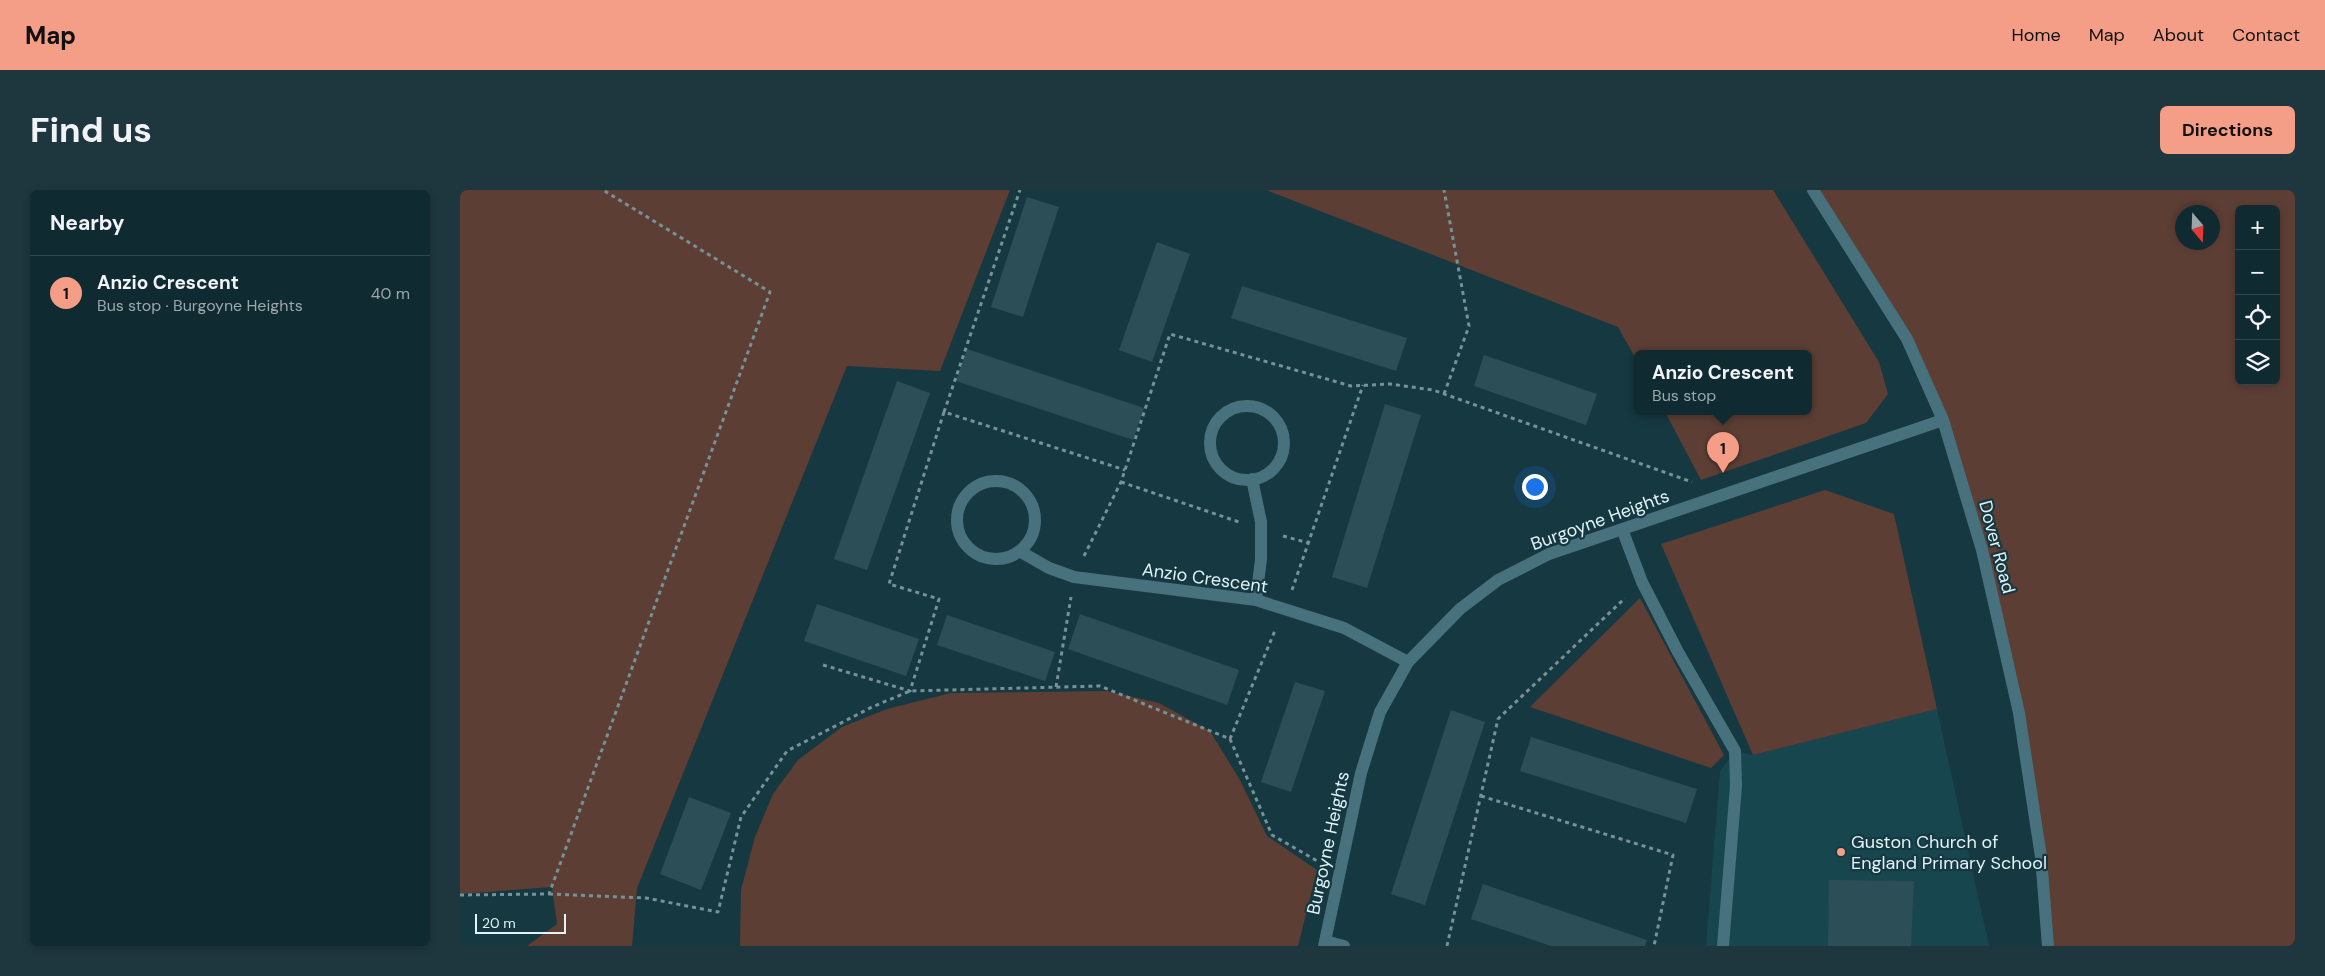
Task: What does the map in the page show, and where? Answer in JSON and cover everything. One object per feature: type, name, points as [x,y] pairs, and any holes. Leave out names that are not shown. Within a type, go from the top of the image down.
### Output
[{"type":"street","name":"Dover Road","points":[[1813,190],[1906,339],[1943,420],[1982,550],[2020,713],[2041,857],[2048,946]]},
{"type":"street","points":[[1241,406],[1254,406],[1266,411],[1276,419],[1282,431],[1284,443],[1281,456],[1274,467],[1264,475],[1252,479],[1239,479],[1227,474],[1218,466],[1212,454],[1210,442],[1212,429],[1219,418],[1229,410],[1241,406]]},
{"type":"street","name":"Burgoyne Heights","points":[[1324,943],[1361,773],[1378,721],[1408,662],[1460,609],[1498,580],[1549,554],[1943,420]]},
{"type":"street","points":[[1252,479],[1261,529],[1256,600]]},
{"type":"street","points":[[998,481],[1011,484],[1023,491],[1032,502],[1036,515],[1036,529],[1030,541],[1021,552],[1009,558],[995,560],[982,558],[970,550],[961,539],[957,526],[957,512],[963,500],[972,489],[984,483],[998,481]]},
{"type":"street","points":[[1622,529],[1642,582],[1678,652],[1735,751],[1736,786],[1723,946]]},
{"type":"street","name":"Anzio Crescent","points":[[1021,552],[1048,568],[1074,577],[1256,600],[1344,628],[1408,662]]},
{"type":"street","points":[[1324,943],[1344,946]]},
{"type":"path","points":[[549,894],[770,292],[603,190]]},
{"type":"path","points":[[910,692],[938,599],[888,584],[944,412],[1020,190]]},
{"type":"path","points":[[1444,190],[1469,326],[1444,394]]},
{"type":"path","points":[[1056,687],[1074,577],[1121,482],[1170,334],[1352,386],[1390,384],[1433,390],[1725,494]]},
{"type":"path","points":[[1230,739],[1309,543],[1364,385]]},
{"type":"path","points":[[944,412],[1125,470]]},
{"type":"path","points":[[1121,482],[1309,543]]},
{"type":"path","points":[[1447,946],[1498,719],[1642,582]]},
{"type":"path","points":[[823,665],[910,692],[1100,686],[1230,739],[1272,835],[1339,874]]},
{"type":"path","points":[[460,895],[549,894],[646,898],[718,912],[741,817],[787,752],[872,707],[910,692]]},
{"type":"path","points":[[1481,796],[1673,854],[1654,946]]},
{"type":"shaded area","points":[[460,190],[1010,190],[940,371],[847,366],[637,888],[632,946],[527,946],[557,924],[552,887],[460,894]]},
{"type":"shaded area","points":[[1266,190],[1773,190],[1879,362],[1888,394],[1866,423],[1701,480],[1667,415],[1812,415],[1812,350],[1634,350],[1634,356],[1618,327]]},
{"type":"shaded area","points":[[1813,190],[2295,190],[2295,946],[2046,946],[2019,713],[1943,420],[1906,339]]},
{"type":"shaded area","points":[[1825,490],[1894,514],[1937,709],[1753,755],[1661,544]]},
{"type":"shaded area","points":[[1640,598],[1724,755],[1711,768],[1530,707]]},
{"type":"shaded area","points":[[1107,691],[1159,703],[1210,731],[1240,780],[1267,836],[1317,870],[1298,946],[740,946],[741,890],[755,837],[773,794],[798,760],[842,727],[887,709],[951,693]]},
{"type":"shaded area","name":"Guston Church of England Primary School","points":[[1937,709],[1989,946],[1706,946],[1720,771],[1735,751],[1753,755]]},
{"type":"building","points":[[1027,197],[1059,207],[1023,317],[991,307]]},
{"type":"building","points":[[1157,242],[1190,254],[1152,362],[1119,350]]},
{"type":"building","points":[[1242,286],[1407,338],[1396,371],[1231,318]]},
{"type":"building","points":[[967,349],[1144,408],[1133,440],[956,381]]},
{"type":"building","points":[[1484,355],[1597,394],[1586,425],[1474,386]]},
{"type":"building","points":[[897,381],[930,393],[867,570],[834,559]]},
{"type":"building","points":[[1385,404],[1421,415],[1367,588],[1332,577]]},
{"type":"building","points":[[817,604],[919,639],[906,676],[804,641]]},
{"type":"building","points":[[1080,614],[1239,670],[1227,705],[1068,649]]},
{"type":"building","points":[[947,615],[1055,652],[1045,681],[937,645]]},
{"type":"building","points":[[1295,682],[1325,691],[1291,792],[1261,782]]},
{"type":"building","points":[[1451,710],[1485,722],[1425,905],[1391,894]]},
{"type":"building","points":[[1531,737],[1697,789],[1686,823],[1520,771]]},
{"type":"building","points":[[689,797],[731,813],[701,890],[660,874]]},
{"type":"building","points":[[1829,880],[1914,881],[1911,946],[1828,946]]},
{"type":"building","points":[[1483,884],[1647,940],[1645,946],[1551,946],[1471,919]]},
{"type":"place","name":"Anzio Crescent","points":[[1723,473]]},
{"type":"place","name":"Guston Church of England Primary School","points":[[1841,852]]}]
